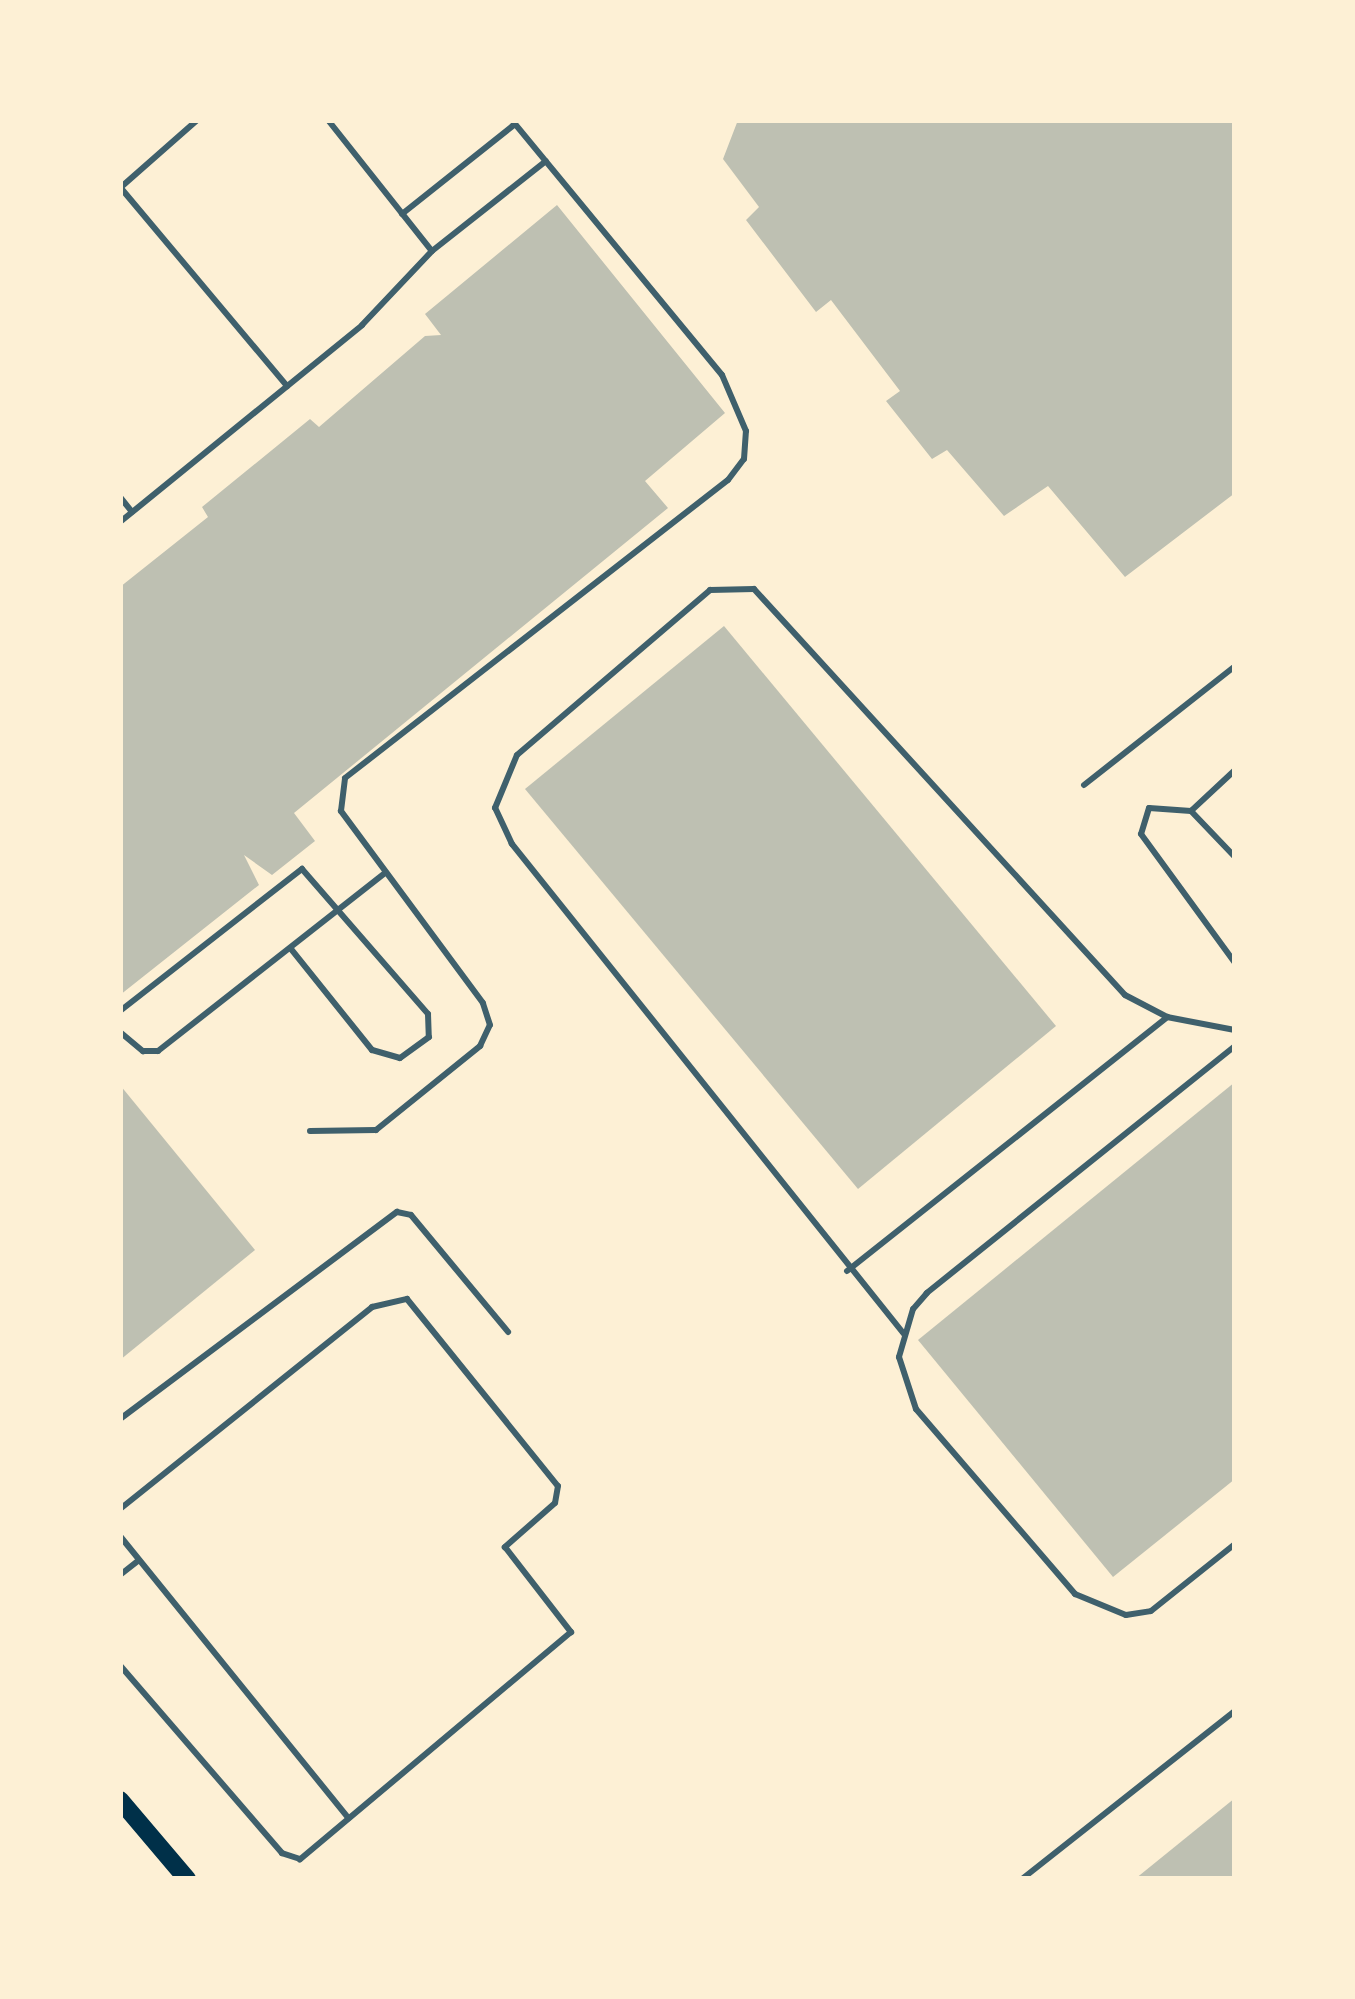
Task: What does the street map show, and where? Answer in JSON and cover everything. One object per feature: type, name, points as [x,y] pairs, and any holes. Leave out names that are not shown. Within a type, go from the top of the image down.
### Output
[{"type":"main road","points":[[120,1800],[188,1879]]},
{"type":"lane","points":[[197,120],[120,187],[286,386]]},
{"type":"lane","points":[[328,120],[432,251]]},
{"type":"lane","points":[[310,1131],[376,1130],[488,1036],[483,1003],[341,812],[345,778],[728,480],[744,459],[746,431],[722,374],[513,122],[402,214]]},
{"type":"lane","points":[[120,522],[362,325],[432,251],[546,161]]},
{"type":"lane","points":[[120,497],[132,512]]},
{"type":"lane","points":[[904,1334],[847,1271],[512,844],[496,808],[517,755],[710,590],[740,584],[773,601],[1125,995],[1167,1017],[1235,1030]]},
{"type":"lane","points":[[1084,785],[1235,666]]},
{"type":"lane","points":[[1191,811],[1235,770]]},
{"type":"lane","points":[[1235,857],[1191,811],[1150,808],[1141,834],[1235,963]]},
{"type":"lane","points":[[120,1010],[290,872],[308,871],[428,1014],[429,1037],[400,1058],[372,1050],[291,949]]},
{"type":"lane","points":[[120,1032],[143,1052],[158,1052],[385,873]]},
{"type":"lane","points":[[847,1271],[1167,1017]]},
{"type":"lane","points":[[1235,1046],[928,1293],[904,1334],[899,1357],[916,1409],[1075,1594],[1126,1615],[1151,1611],[1235,1544]]},
{"type":"lane","points":[[120,1418],[398,1212],[411,1215],[508,1331]]},
{"type":"lane","points":[[120,1509],[393,1297],[422,1312],[558,1486],[555,1504],[505,1547],[570,1634],[299,1859],[288,1858],[120,1665]]},
{"type":"lane","points":[[120,1536],[348,1818]]},
{"type":"lane","points":[[120,1575],[139,1560]]},
{"type":"lane","points":[[1022,1879],[1235,1711]]},
{"type":"building","points":[[738,120],[1235,120],[1235,493],[1125,577],[1048,486],[1004,516],[947,450],[932,459],[886,401],[900,391],[831,300],[816,312],[746,220],[759,207],[723,159]]},
{"type":"building","points":[[557,205],[725,413],[645,481],[668,508],[294,813],[315,841],[272,875],[244,855],[259,885],[120,995],[120,587],[208,517],[202,507],[310,419],[319,427],[425,336],[441,335],[425,314]]},
{"type":"building","points":[[724,626],[1056,1026],[858,1189],[525,789]]},
{"type":"building","points":[[1235,1082],[1235,1479],[1113,1577],[918,1340]]},
{"type":"building","points":[[120,1085],[255,1250],[120,1360]]},
{"type":"building","points":[[1235,1798],[1235,1879],[1135,1879]]}]
